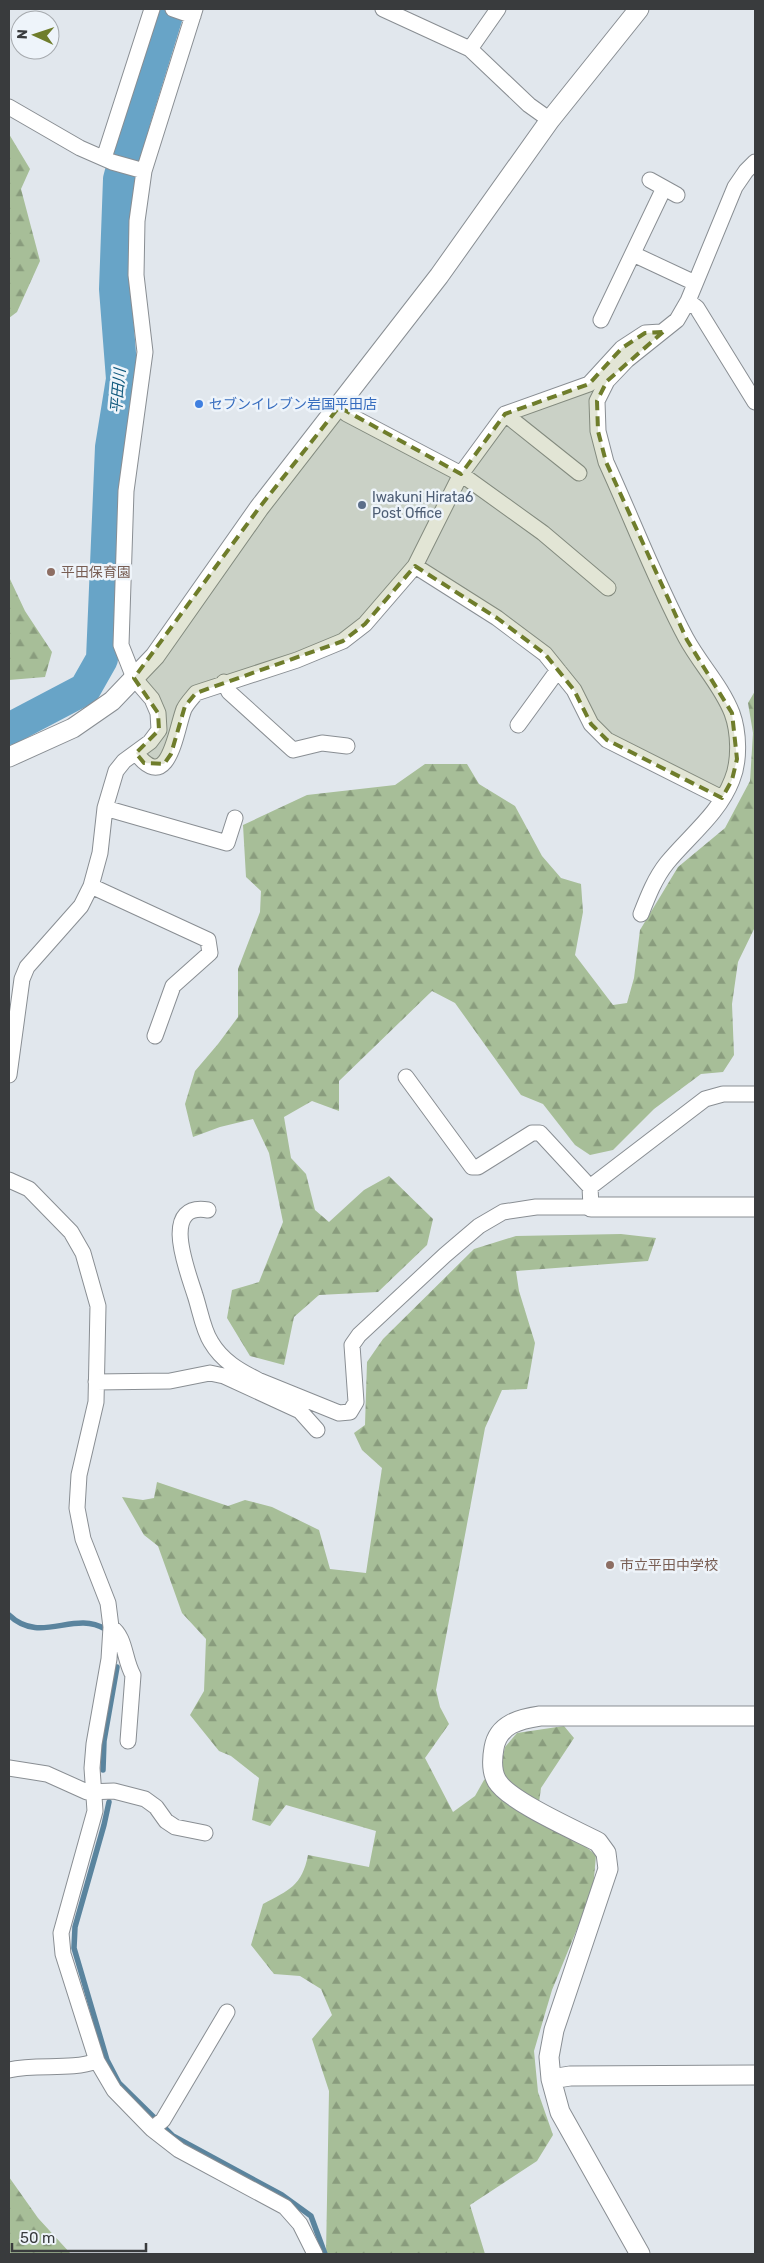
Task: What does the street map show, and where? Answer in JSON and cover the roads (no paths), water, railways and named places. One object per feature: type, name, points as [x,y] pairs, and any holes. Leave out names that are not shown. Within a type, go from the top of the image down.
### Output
[{"type":"street","points":[[108,160],[152,9]]},
{"type":"street","points":[[382,9],[470,49],[550,120]]},
{"type":"street","points":[[470,49],[498,9]]},
{"type":"street","points":[[9,757],[73,728],[112,701],[155,656],[259,508],[439,276],[550,120],[639,9]]},
{"type":"street","points":[[9,1075],[22,979],[27,967],[81,906],[91,886],[100,853],[106,808],[116,771],[124,761],[150,742],[159,730],[158,713],[152,699],[134,678],[121,645],[126,491],[145,352],[136,275],[138,170],[186,12]]},
{"type":"street","points":[[9,107],[80,148],[138,170]]},
{"type":"street","points":[[641,914],[650,892],[666,864],[708,820],[732,780],[737,759],[736,736],[732,713],[716,682],[687,640],[606,462],[598,432],[598,401],[607,381],[627,360],[677,320],[688,301],[735,187],[755,162]]},
{"type":"street","points":[[601,320],[633,254],[671,191],[650,180]]},
{"type":"street","points":[[633,254],[678,278],[695,283]]},
{"type":"street","points":[[688,301],[697,308],[755,402]]},
{"type":"street","points":[[136,753],[144,764],[155,767],[164,764],[171,754],[185,706],[196,693],[224,682],[296,660],[343,641],[365,624],[414,566],[461,474],[506,414],[588,384],[622,348],[645,333],[662,332]]},
{"type":"street","points":[[339,407],[347,414],[461,474],[543,532],[608,588]]},
{"type":"street","points":[[506,414],[579,473]]},
{"type":"street","points":[[414,566],[497,618],[545,654],[574,690],[591,724],[608,740],[722,798]]},
{"type":"street","points":[[518,724],[558,670]]},
{"type":"street","points":[[224,682],[229,692],[293,750],[322,743],[347,746]]},
{"type":"street","points":[[106,808],[227,842],[234,818]]},
{"type":"street","points":[[91,886],[208,940],[210,953],[174,986],[155,1036]]},
{"type":"street","points":[[406,1078],[472,1167],[478,1167],[532,1133],[540,1133],[590,1187],[591,1207]]},
{"type":"street","points":[[590,1187],[705,1099],[723,1094],[755,1094]]},
{"type":"street","points":[[9,1180],[28,1189],[71,1232],[83,1253],[98,1306],[93,1420],[79,1476],[77,1508],[83,1539],[108,1603],[111,1626],[109,1659],[94,1744],[92,1768],[95,1811],[62,1933],[63,1954],[98,2061],[114,2090],[152,2130],[179,2150],[285,2207],[300,2224],[315,2254]]},
{"type":"street","points":[[96,1382],[170,1382],[210,1373],[258,1385],[338,1413],[350,1412],[356,1402],[352,1345],[359,1335],[445,1255],[479,1226],[503,1212],[536,1207],[755,1207]]},
{"type":"street","points":[[208,1210],[197,1208],[187,1214],[182,1221],[179,1235],[182,1254],[210,1341],[224,1359],[258,1385],[300,1411],[317,1430]]},
{"type":"street","points":[[111,1626],[117,1631],[127,1666],[133,1675],[128,1741]]},
{"type":"street","points":[[640,2254],[560,2112],[551,2079],[549,2057],[554,2030],[608,1869],[606,1854],[598,1842],[510,1795],[497,1781],[491,1763],[495,1742],[506,1727],[519,1719],[540,1716],[755,1716]]},
{"type":"street","points":[[9,1768],[47,1774],[87,1792],[114,1792],[146,1799],[156,1806],[166,1821],[175,1827],[205,1833]]},
{"type":"street","points":[[152,2130],[163,2120],[227,2012]]},
{"type":"street","points":[[9,2070],[22,2067],[81,2067],[98,2061]]},
{"type":"street","points":[[551,2079],[570,2076],[755,2075]]},
{"type":"waterway","name":"平田川","points":[[9,729],[85,689],[102,659],[111,447],[122,379],[115,289],[119,179],[135,119],[169,9]]},
{"type":"waterway","points":[[9,1615],[21,1623],[33,1627],[45,1628],[81,1623],[93,1624],[105,1629]]},
{"type":"waterway","points":[[103,1770],[104,1741],[117,1667]]},
{"type":"waterway","points":[[109,1802],[75,1927],[74,1948],[107,2060],[119,2083],[173,2136],[282,2195],[311,2216],[325,2254]]},
{"type":"place","name":"セブンイレブン岩国平田店","points":[[199,404]]},
{"type":"place","name":"Iwakuni Hirata6 Post Office","points":[[362,505]]},
{"type":"place","name":"平田保育園","points":[[51,572]]},
{"type":"place","name":"市立平田中学校","points":[[610,1565]]}]
